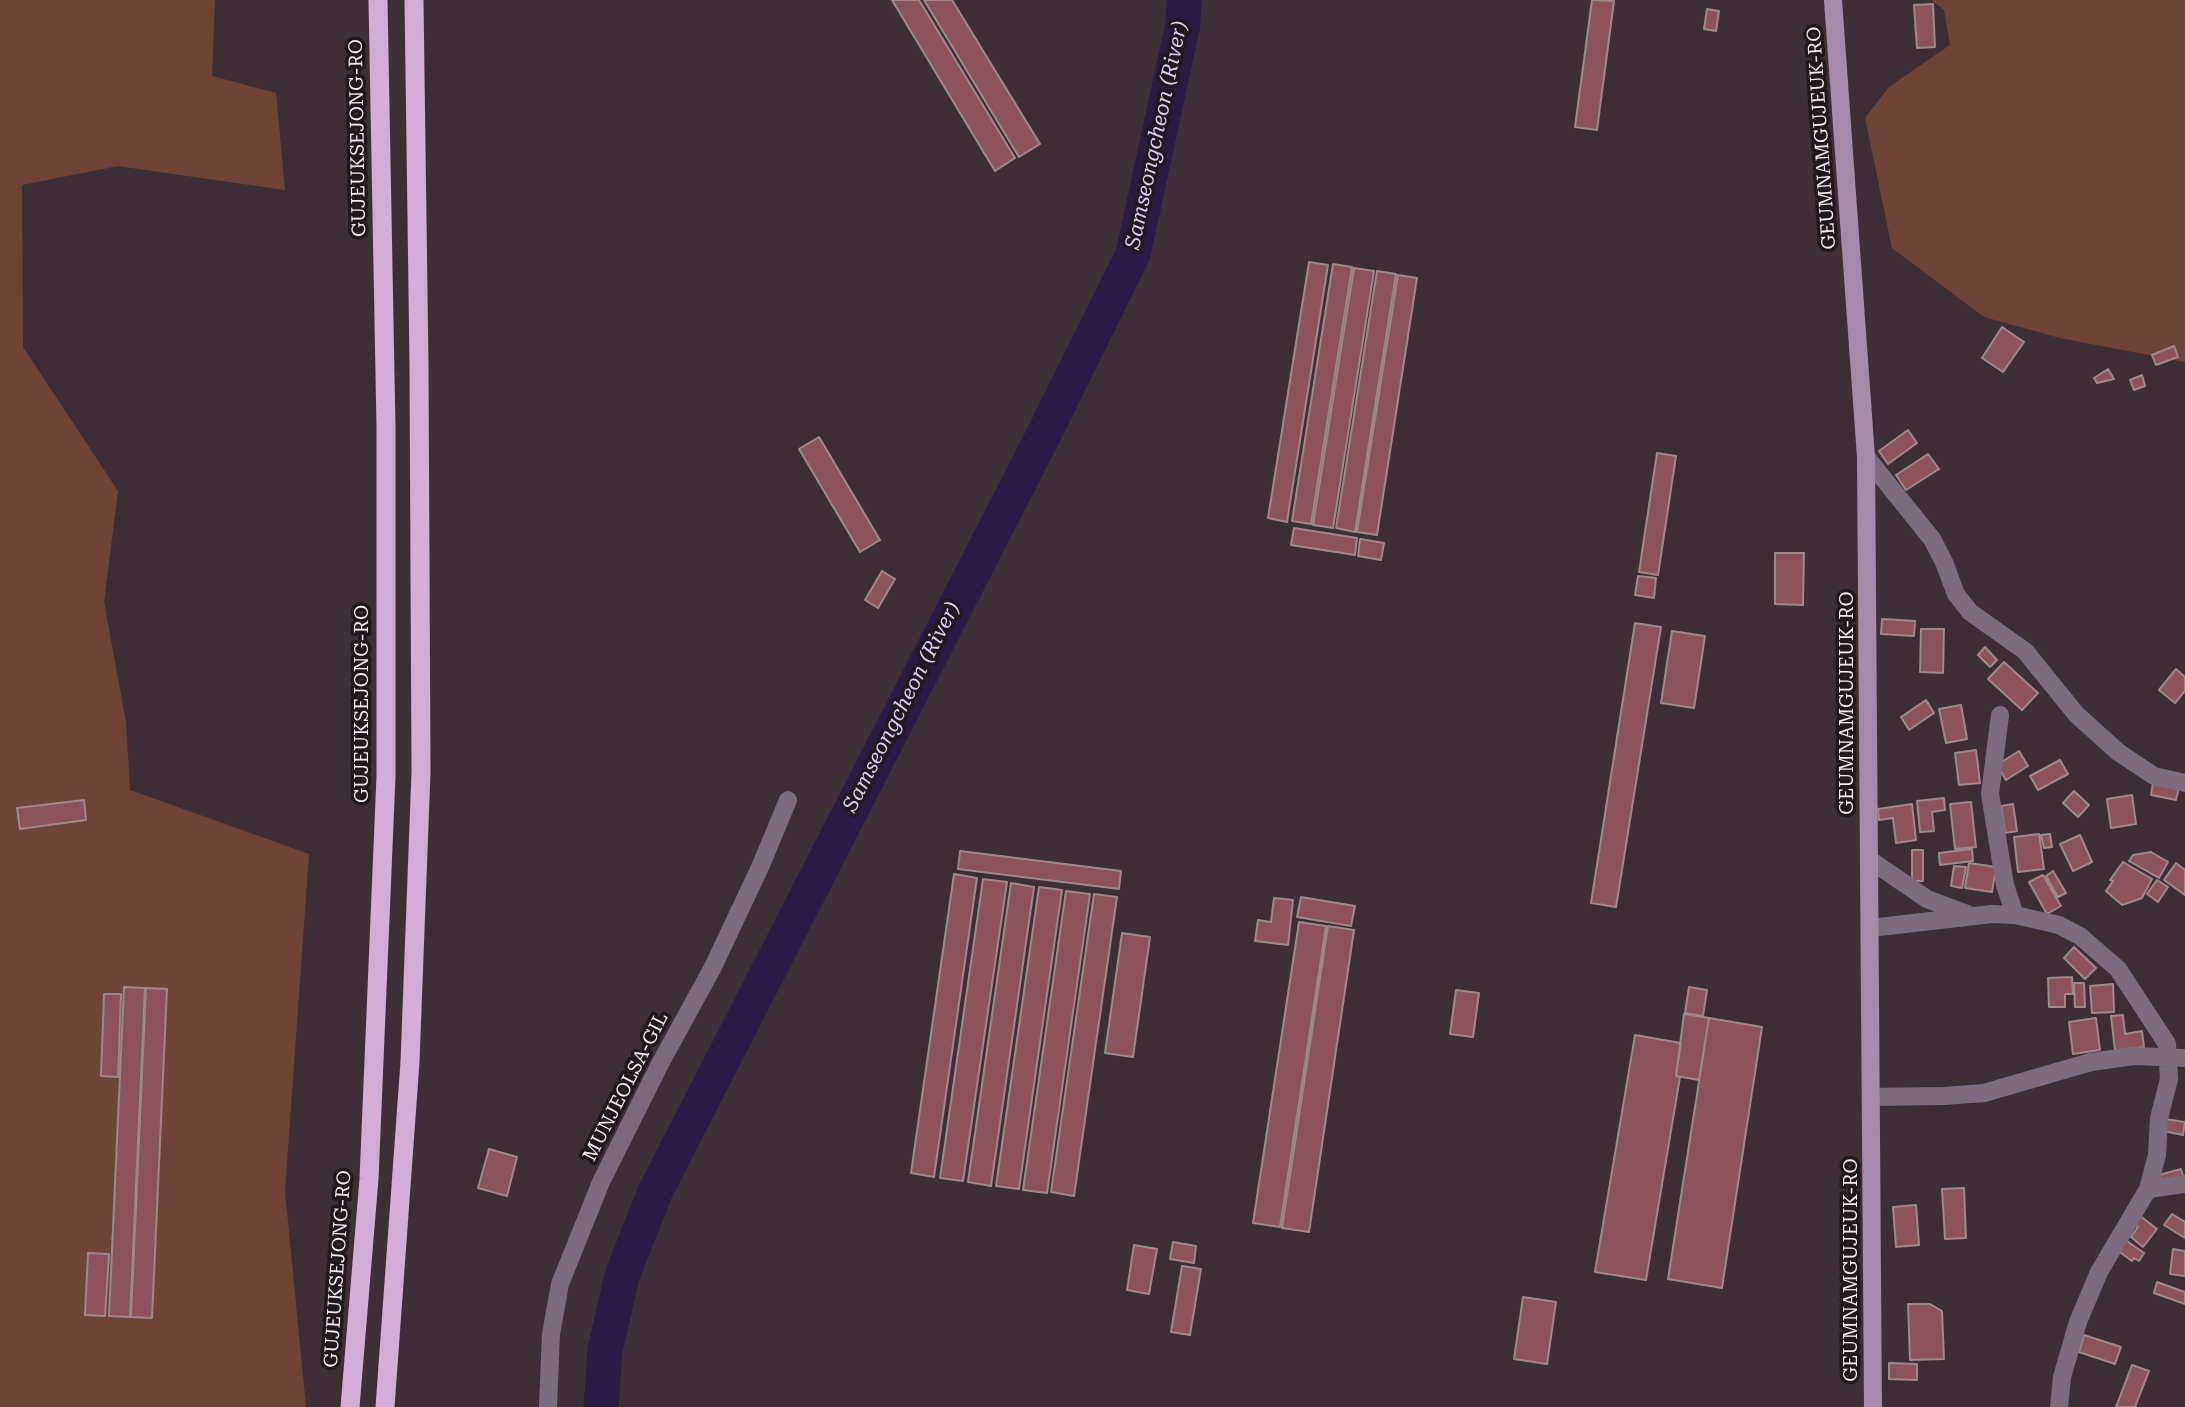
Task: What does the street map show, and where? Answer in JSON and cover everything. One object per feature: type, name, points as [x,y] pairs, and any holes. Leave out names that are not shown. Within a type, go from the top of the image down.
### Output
[{"type":"highway","name":"GUJEUKSEJONG-RO","points":[[350,1407],[369,1179],[386,776],[386,428],[378,0]]},
{"type":"highway","points":[[385,1407],[410,1062],[421,772],[414,0]]},
{"type":"main road","name":"GEUMNAMGUJEUK-RO","points":[[1833,0],[1866,457],[1873,1407]]},
{"type":"street","points":[[1866,457],[1932,539],[1956,594],[1970,612],[2025,651],[2076,714],[2118,752],[2154,776],[2185,783]]},
{"type":"street","points":[[2000,715],[1990,794],[2005,885],[2015,915]]},
{"type":"street","name":"MUNJEOLSA-GIL","points":[[548,1407],[551,1334],[560,1284],[601,1182],[661,1062],[713,967],[788,800]]},
{"type":"street","points":[[1870,860],[1927,899],[1971,916]]},
{"type":"street","points":[[1870,928],[1971,916],[2015,915],[2059,925],[2080,936],[2102,954],[2133,989],[2177,1057]]},
{"type":"street","points":[[1871,1097],[1984,1093],[2091,1062],[2134,1056],[2177,1057]]},
{"type":"street","points":[[2059,1407],[2062,1377],[2078,1322],[2099,1272],[2148,1189],[2157,1155],[2159,1118],[2177,1057]]},
{"type":"street","points":[[2148,1189],[2185,1184]]},
{"type":"shaded area","points":[[0,0],[215,0],[212,76],[276,93],[285,190],[118,166],[22,185],[23,347],[118,491],[104,602],[126,722],[130,790],[309,854],[285,1191],[306,1407],[0,1407]]},
{"type":"shaded area","points":[[1931,0],[2185,0],[2185,362],[2060,338],[1984,317],[1892,248],[1865,118],[1889,87],[1950,45],[1944,10]]},
{"type":"building","points":[[892,0],[919,0],[1015,158],[995,171]]},
{"type":"building","points":[[924,0],[952,0],[1040,144],[1019,157]]},
{"type":"building","points":[[1592,0],[1614,1],[1597,130],[1575,127]]},
{"type":"building","points":[[1933,4],[1935,47],[1917,48],[1914,5]]},
{"type":"building","points":[[1707,9],[1719,11],[1716,31],[1704,29]]},
{"type":"building","points":[[1309,262],[1328,265],[1287,522],[1268,518]]},
{"type":"building","points":[[1333,264],[1352,267],[1311,524],[1292,521]]},
{"type":"building","points":[[1354,268],[1374,271],[1333,528],[1313,525]]},
{"type":"building","points":[[1377,271],[1396,274],[1355,532],[1336,528]]},
{"type":"building","points":[[1398,275],[1417,278],[1377,535],[1357,532]]},
{"type":"building","points":[[2002,327],[2024,342],[2003,372],[1982,358]]},
{"type":"building","points":[[2174,346],[2178,357],[2156,365],[2152,355]]},
{"type":"building","points":[[2108,369],[2114,379],[2097,383],[2094,378]]},
{"type":"building","points":[[2142,375],[2145,386],[2134,390],[2130,380]]},
{"type":"building","points":[[1908,430],[1917,443],[1888,464],[1879,451]]},
{"type":"building","points":[[819,437],[880,540],[860,552],[799,449]]},
{"type":"building","points":[[1657,453],[1676,456],[1658,575],[1639,572]]},
{"type":"building","points":[[1928,454],[1939,469],[1906,490],[1896,475]]},
{"type":"building","points":[[1294,528],[1357,538],[1355,555],[1291,545]]},
{"type":"building","points":[[1360,539],[1384,543],[1381,560],[1358,556]]},
{"type":"building","points":[[1775,553],[1804,553],[1803,605],[1775,604]]},
{"type":"building","points":[[882,571],[895,579],[878,608],[865,600]]},
{"type":"building","points":[[1638,576],[1656,578],[1654,598],[1635,595]]},
{"type":"building","points":[[1882,619],[1915,621],[1914,636],[1881,634]]},
{"type":"building","points":[[1635,623],[1661,627],[1616,907],[1591,903]]},
{"type":"building","points":[[1921,629],[1944,629],[1943,673],[1920,672]]},
{"type":"building","points":[[1672,631],[1705,636],[1694,708],[1661,703]]},
{"type":"building","points":[[1985,647],[1997,660],[1990,667],[1978,655]]},
{"type":"building","points":[[2004,662],[2038,693],[2022,710],[1988,679]]},
{"type":"building","points":[[2176,669],[2185,677],[2185,691],[2175,703],[2159,690]]},
{"type":"building","points":[[1926,700],[1934,713],[1909,730],[1901,717]]},
{"type":"building","points":[[1961,705],[1967,739],[1946,743],[1939,709]]},
{"type":"building","points":[[1976,750],[1980,783],[1959,785],[1955,753]]},
{"type":"building","points":[[2019,751],[2028,766],[2006,780],[1997,765]]},
{"type":"building","points":[[2060,760],[2068,774],[2038,790],[2030,776]]},
{"type":"building","points":[[2153,782],[2179,787],[2176,800],[2151,795]]},
{"type":"building","points":[[2074,791],[2089,805],[2078,817],[2063,803]]},
{"type":"building","points":[[2132,795],[2136,824],[2111,828],[2107,799]]},
{"type":"building","points":[[1944,798],[1945,810],[1932,812],[1934,831],[1920,832],[1917,801]]},
{"type":"building","points":[[84,800],[86,820],[20,829],[17,808]]},
{"type":"building","points":[[1971,802],[1976,847],[1955,849],[1950,804]]},
{"type":"building","points":[[1912,804],[1916,840],[1896,843],[1893,818],[1879,820],[1878,809]]},
{"type":"building","points":[[2013,804],[2017,831],[2005,833],[2001,806]]},
{"type":"building","points":[[2039,834],[2044,869],[2018,872],[2014,837]]},
{"type":"building","points":[[2050,834],[2052,847],[2044,848],[2041,835]]},
{"type":"building","points":[[2080,835],[2092,862],[2073,871],[2060,844]]},
{"type":"building","points":[[1972,849],[1973,861],[1940,865],[1939,853]]},
{"type":"building","points":[[1912,850],[1923,850],[1923,881],[1912,881]]},
{"type":"building","points":[[960,851],[1121,871],[1119,889],[958,869]]},
{"type":"building","points":[[2151,852],[2168,862],[2159,878],[2129,861],[2133,855]]},
{"type":"building","points":[[2123,862],[2152,879],[2142,898],[2122,905],[2106,891],[2113,881],[2110,880]]},
{"type":"building","points":[[1969,863],[1996,867],[1992,892],[1965,888]]},
{"type":"building","points":[[2176,863],[2185,870],[2185,895],[2164,880]]},
{"type":"building","points":[[1954,866],[1966,867],[1962,888],[1951,886]]},
{"type":"building","points":[[2053,871],[2066,893],[2058,897],[2046,876]]},
{"type":"building","points":[[954,874],[977,878],[934,1177],[911,1173]]},
{"type":"building","points":[[2043,875],[2061,906],[2047,914],[2029,882]]},
{"type":"building","points":[[983,879],[1007,882],[963,1181],[940,1178]]},
{"type":"building","points":[[2157,880],[2168,887],[2158,902],[2147,894]]},
{"type":"building","points":[[1011,883],[1034,887],[991,1186],[968,1182]]},
{"type":"building","points":[[1039,887],[1062,890],[1019,1189],[996,1186]]},
{"type":"building","points":[[1066,891],[1090,894],[1047,1193],[1023,1190]]},
{"type":"building","points":[[1094,894],[1117,897],[1074,1196],[1051,1192]]},
{"type":"building","points":[[1301,897],[1355,906],[1351,926],[1297,917]]},
{"type":"building","points":[[1274,898],[1293,900],[1288,945],[1255,941],[1258,920],[1271,922]]},
{"type":"building","points":[[1299,922],[1326,926],[1280,1227],[1253,1223]]},
{"type":"building","points":[[1328,926],[1354,930],[1309,1232],[1282,1228]]},
{"type":"building","points":[[1122,933],[1150,937],[1133,1057],[1105,1053]]},
{"type":"building","points":[[2074,947],[2096,968],[2085,979],[2064,958]]},
{"type":"building","points":[[2072,977],[2073,994],[2065,994],[2065,1007],[2049,1007],[2048,978]]},
{"type":"building","points":[[2074,983],[2084,983],[2085,1007],[2075,1007]]},
{"type":"building","points":[[2113,984],[2114,1012],[2092,1013],[2090,986]]},
{"type":"building","points":[[124,987],[145,988],[130,1317],[109,1316]]},
{"type":"building","points":[[1689,987],[1707,990],[1703,1016],[1685,1013]]},
{"type":"building","points":[[146,988],[167,989],[152,1318],[131,1317]]},
{"type":"building","points":[[1456,990],[1479,993],[1473,1037],[1450,1034]]},
{"type":"building","points":[[104,994],[121,994],[118,1077],[101,1076]]},
{"type":"building","points":[[1684,1014],[1709,1018],[1699,1080],[1676,1076]]},
{"type":"building","points":[[2123,1015],[2125,1034],[2142,1031],[2144,1047],[2115,1051],[2111,1016]]},
{"type":"building","points":[[1709,1018],[1762,1027],[1722,1288],[1668,1279]]},
{"type":"building","points":[[2096,1018],[2100,1050],[2073,1054],[2069,1022]]},
{"type":"building","points":[[1635,1035],[1681,1043],[1676,1076],[1680,1077],[1646,1280],[1595,1272]]},
{"type":"building","points":[[2165,1119],[2185,1122],[2183,1135],[2163,1131]]},
{"type":"building","points":[[489,1149],[517,1157],[507,1196],[478,1188]]},
{"type":"building","points":[[2181,1169],[2184,1180],[2162,1185],[2159,1175]]},
{"type":"building","points":[[1964,1188],[1966,1238],[1945,1239],[1942,1189]]},
{"type":"building","points":[[1916,1205],[1919,1245],[1896,1247],[1893,1207]]},
{"type":"building","points":[[2172,1214],[2185,1222],[2185,1238],[2164,1225]]},
{"type":"building","points":[[2139,1215],[2157,1229],[2143,1247],[2131,1237],[2138,1227],[2132,1223]]},
{"type":"building","points":[[2124,1239],[2144,1253],[2139,1261],[2134,1258],[2132,1261],[2117,1250]]},
{"type":"building","points":[[1173,1242],[1196,1246],[1194,1263],[1170,1259]]},
{"type":"building","points":[[1134,1245],[1157,1249],[1149,1294],[1127,1290]]},
{"type":"building","points":[[2173,1249],[2185,1251],[2185,1276],[2170,1274]]},
{"type":"building","points":[[88,1253],[109,1254],[105,1316],[85,1315]]},
{"type":"building","points":[[1182,1266],[1201,1269],[1190,1335],[1171,1332]]},
{"type":"building","points":[[2157,1282],[2185,1292],[2185,1304],[2154,1293]]},
{"type":"building","points":[[1523,1297],[1556,1302],[1547,1364],[1514,1359]]},
{"type":"building","points":[[1908,1304],[1930,1304],[1942,1311],[1944,1359],[1910,1360]]},
{"type":"building","points":[[2084,1335],[2121,1347],[2115,1364],[2079,1352]]},
{"type":"building","points":[[1889,1363],[1917,1364],[1917,1380],[1889,1379]]},
{"type":"building","points":[[2132,1365],[2149,1371],[2135,1407],[2116,1407]]},
{"type":"waterway","name":"Samseongcheon (River)","points":[[601,1407],[605,1350],[622,1276],[655,1192],[1043,436],[1133,254],[1183,24],[1184,0]]}]
